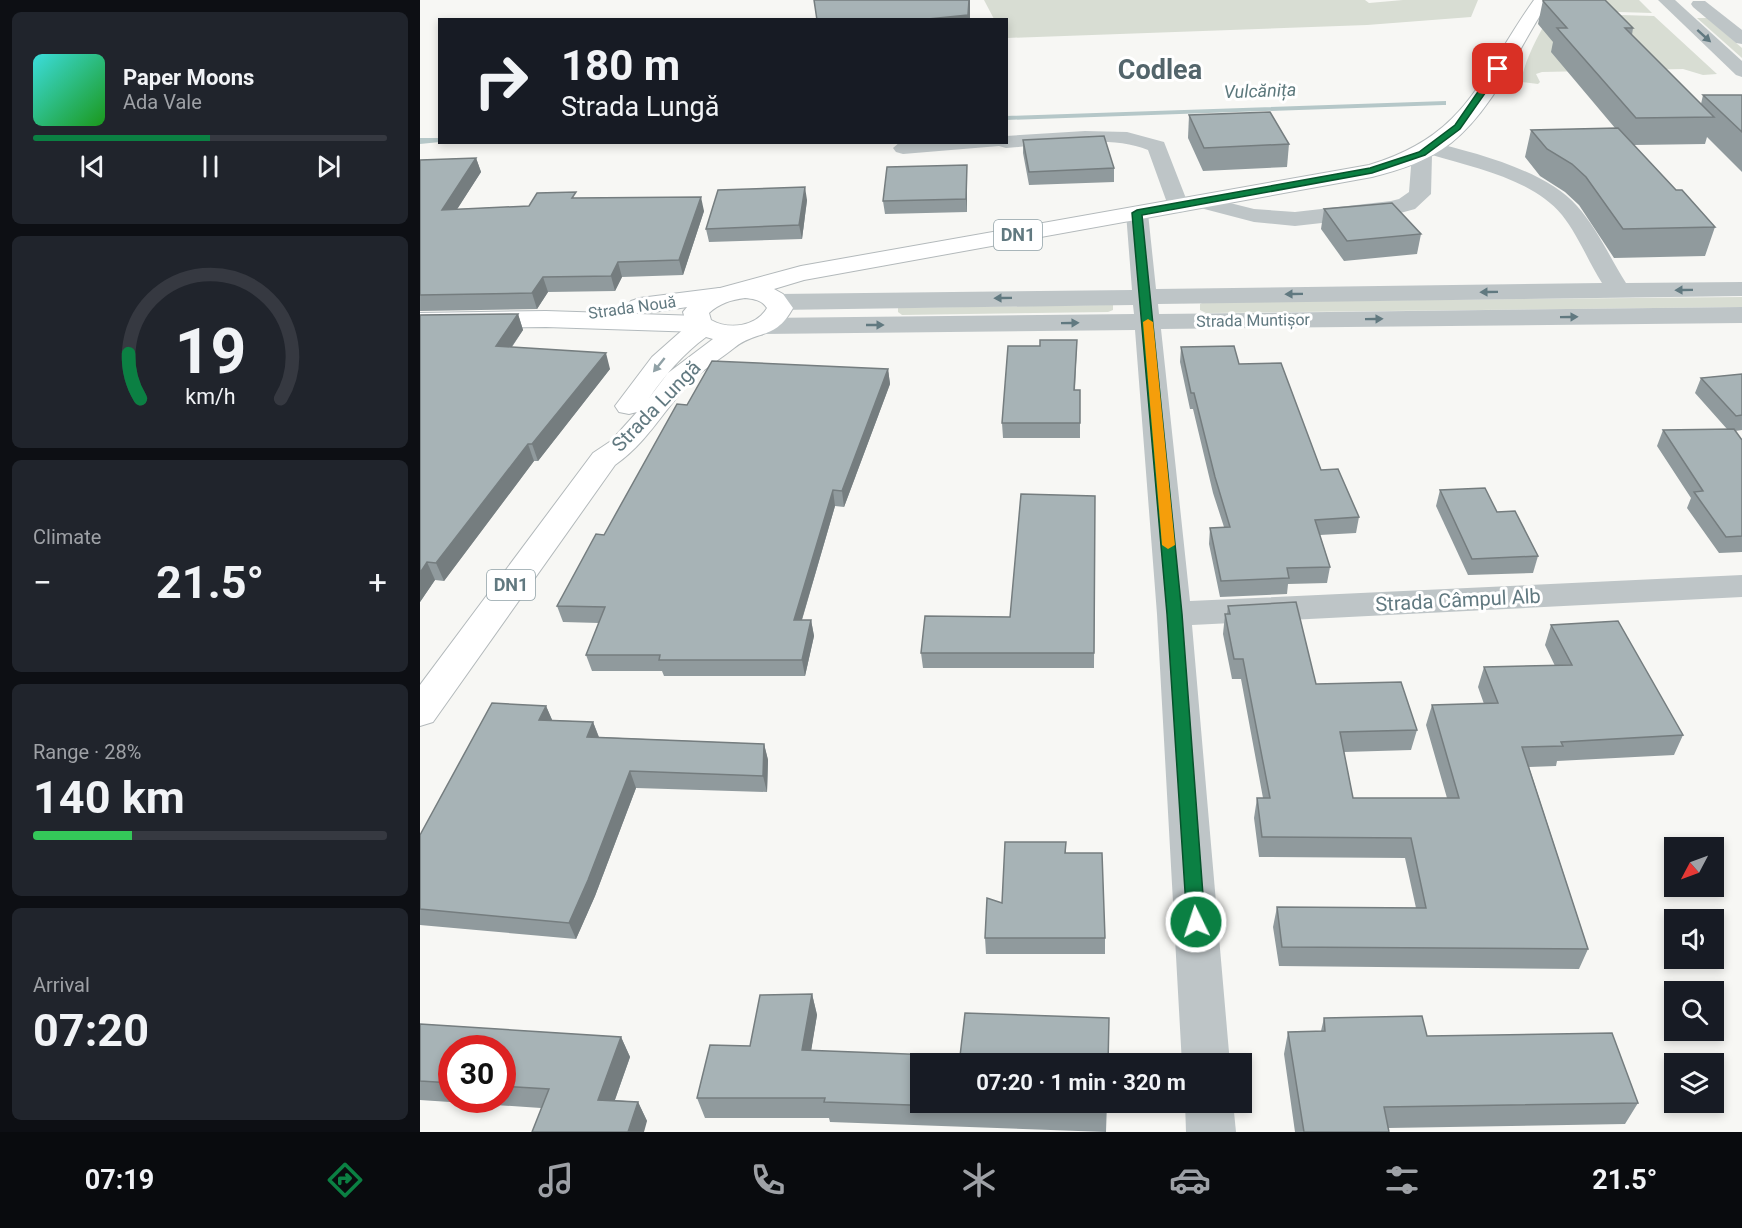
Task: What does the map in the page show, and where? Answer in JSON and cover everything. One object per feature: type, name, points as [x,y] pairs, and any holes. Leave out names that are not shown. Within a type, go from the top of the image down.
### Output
[{"type":"main road","name":"DN1","points":[[701,326],[696,312],[708,300],[812,270],[898,257],[1372,171],[1427,151],[1458,127],[1468,115],[1515,38],[1542,0]]},
{"type":"main road","name":"DN1","points":[[750,330],[778,314],[780,308],[776,301],[842,274],[898,257]]},
{"type":"main road","points":[[725,294],[757,292],[776,301]]},
{"type":"main road","name":"Strada Nouă","points":[[546,319],[725,294]]},
{"type":"main road","name":"Strada Nouă","points":[[420,321],[546,319],[701,326],[717,332],[750,330]]},
{"type":"main road","name":"Strada Lungă","points":[[604,459],[610,436],[656,367],[701,326]]},
{"type":"main road","name":"Strada Lungă","points":[[420,712],[604,459],[621,447],[640,428],[678,379],[750,330]]},
{"type":"street","points":[[1666,0],[1742,71]]},
{"type":"street","points":[[1694,0],[1742,39]]},
{"type":"street","points":[[1008,142],[1122,137],[1150,141],[1157,146],[1188,204],[1278,219],[1300,219],[1393,208],[1407,204],[1420,194],[1427,151],[1521,179],[1549,192],[1569,210],[1618,290]]},
{"type":"street","points":[[903,148],[962,144]]},
{"type":"street","points":[[1137,213],[1174,614],[1205,1053]]},
{"type":"street","name":"Strada Muntișor","points":[[750,330],[1147,309],[1618,290],[1742,289]]},
{"type":"street","name":"Strada Muntișor","points":[[776,301],[1147,309],[1742,315]]},
{"type":"street","name":"Strada Câmpul Alb","points":[[1174,614],[1742,586]]},
{"type":"street","points":[[1210,1113],[1211,1132]]},
{"type":"shaded area","points":[[984,0],[1365,0],[1369,3],[1403,0],[1478,0],[1471,17],[1367,25],[1008,38],[1008,18],[993,18]]},
{"type":"shaded area","points":[[1562,0],[1639,0],[1652,13],[1553,10]]},
{"type":"shaded area","points":[[1550,14],[1654,16],[1717,74],[1703,75],[1683,69],[1542,72],[1536,74],[1540,82],[1538,84],[1521,82],[1537,38]]},
{"type":"shaded area","points":[[1697,18],[1707,18],[1742,48],[1742,58]]},
{"type":"shaded area","points":[[1742,297],[1742,307],[1206,313],[1200,310],[1200,304],[1204,302]]},
{"type":"shaded area","points":[[1113,305],[1113,310],[1108,312],[902,315],[898,312],[898,308]]},
{"type":"building","points":[[814,0],[969,0],[968,15],[938,18],[817,18]]},
{"type":"building","points":[[1543,0],[1605,0],[1633,28],[1625,28],[1714,117],[1636,118],[1557,28],[1567,28]]},
{"type":"building","points":[[1703,95],[1742,95],[1742,132]]},
{"type":"building","points":[[1270,112],[1289,144],[1204,148],[1189,115]]},
{"type":"building","points":[[1618,128],[1676,190],[1682,190],[1715,227],[1623,229],[1586,177],[1572,164],[1547,149],[1531,130]]},
{"type":"building","points":[[1104,136],[1114,168],[1029,172],[1023,140]]},
{"type":"building","points":[[476,158],[442,210],[529,206],[537,193],[576,192],[572,198],[701,197],[679,260],[618,262],[611,276],[543,277],[532,293],[420,295],[420,160]]},
{"type":"building","points":[[967,165],[966,199],[883,201],[887,167]]},
{"type":"building","points":[[805,187],[799,225],[706,229],[718,190]]},
{"type":"building","points":[[1392,203],[1421,234],[1347,241],[1324,209]]},
{"type":"building","points":[[518,314],[496,346],[606,353],[532,444],[528,444],[436,563],[427,562],[420,573],[420,315]]},
{"type":"building","points":[[1040,340],[1077,340],[1074,390],[1080,390],[1080,423],[1002,423],[1008,346],[1040,346]]},
{"type":"building","points":[[1234,346],[1239,364],[1281,363],[1321,470],[1338,469],[1359,517],[1315,520],[1330,567],[1287,568],[1289,578],[1221,581],[1210,528],[1230,527],[1194,393],[1191,393],[1181,347]]},
{"type":"building","points":[[712,361],[888,369],[842,491],[833,490],[794,620],[811,620],[802,660],[659,660],[660,655],[586,655],[605,607],[557,606],[596,534],[604,535],[677,404],[687,405]]},
{"type":"building","points":[[1742,374],[1742,415],[1736,416],[1701,378]]},
{"type":"building","points":[[1734,429],[1742,440],[1742,536],[1726,537],[1694,492],[1703,491],[1663,430]]},
{"type":"building","points":[[1485,488],[1497,512],[1515,511],[1538,556],[1472,559],[1440,490]]},
{"type":"building","points":[[1021,494],[1095,496],[1094,653],[921,653],[925,616],[1010,617]]},
{"type":"building","points":[[1296,602],[1316,684],[1401,682],[1417,730],[1340,732],[1353,798],[1459,798],[1432,705],[1498,703],[1484,667],[1572,665],[1551,625],[1618,621],[1683,735],[1561,742],[1563,746],[1522,747],[1588,949],[1282,947],[1277,907],[1426,908],[1411,838],[1262,837],[1257,798],[1270,798],[1243,659],[1234,659],[1225,614],[1230,614],[1228,606]]},
{"type":"building","points":[[492,703],[546,706],[539,720],[593,722],[587,737],[764,744],[763,776],[630,771],[569,923],[420,909],[420,835]]},
{"type":"building","points":[[1005,842],[1066,842],[1065,853],[1102,853],[1105,938],[985,938],[987,898],[1002,903]]},
{"type":"building","points":[[812,994],[802,1050],[910,1054],[910,1105],[824,1102],[825,1098],[697,1098],[710,1045],[750,1046],[760,995]]},
{"type":"building","points":[[965,1013],[1109,1018],[1108,1053],[960,1053]]},
{"type":"building","points":[[1422,1016],[1427,1036],[1612,1033],[1638,1103],[1384,1107],[1389,1132],[1304,1132],[1288,1032],[1325,1031],[1324,1018]]},
{"type":"building","points":[[420,1024],[621,1037],[598,1100],[638,1102],[628,1132],[532,1132],[549,1089],[516,1087],[516,1035],[438,1035],[438,1082],[420,1081]]},
{"type":"waterway","name":"Vulcănița","points":[[1008,118],[1443,103]]},
{"type":"waterway","name":"Vulcănița","points":[[420,141],[438,140]]},
{"type":"slow traffic","points":[[1148,322],[1168,545]]},
{"type":"district","name":"Codlea","points":[[1160,70]]},
{"type":"route","points":[[1196,922],[1174,614],[1137,213],[1372,171],[1422,154],[1458,127],[1498,69]]}]
